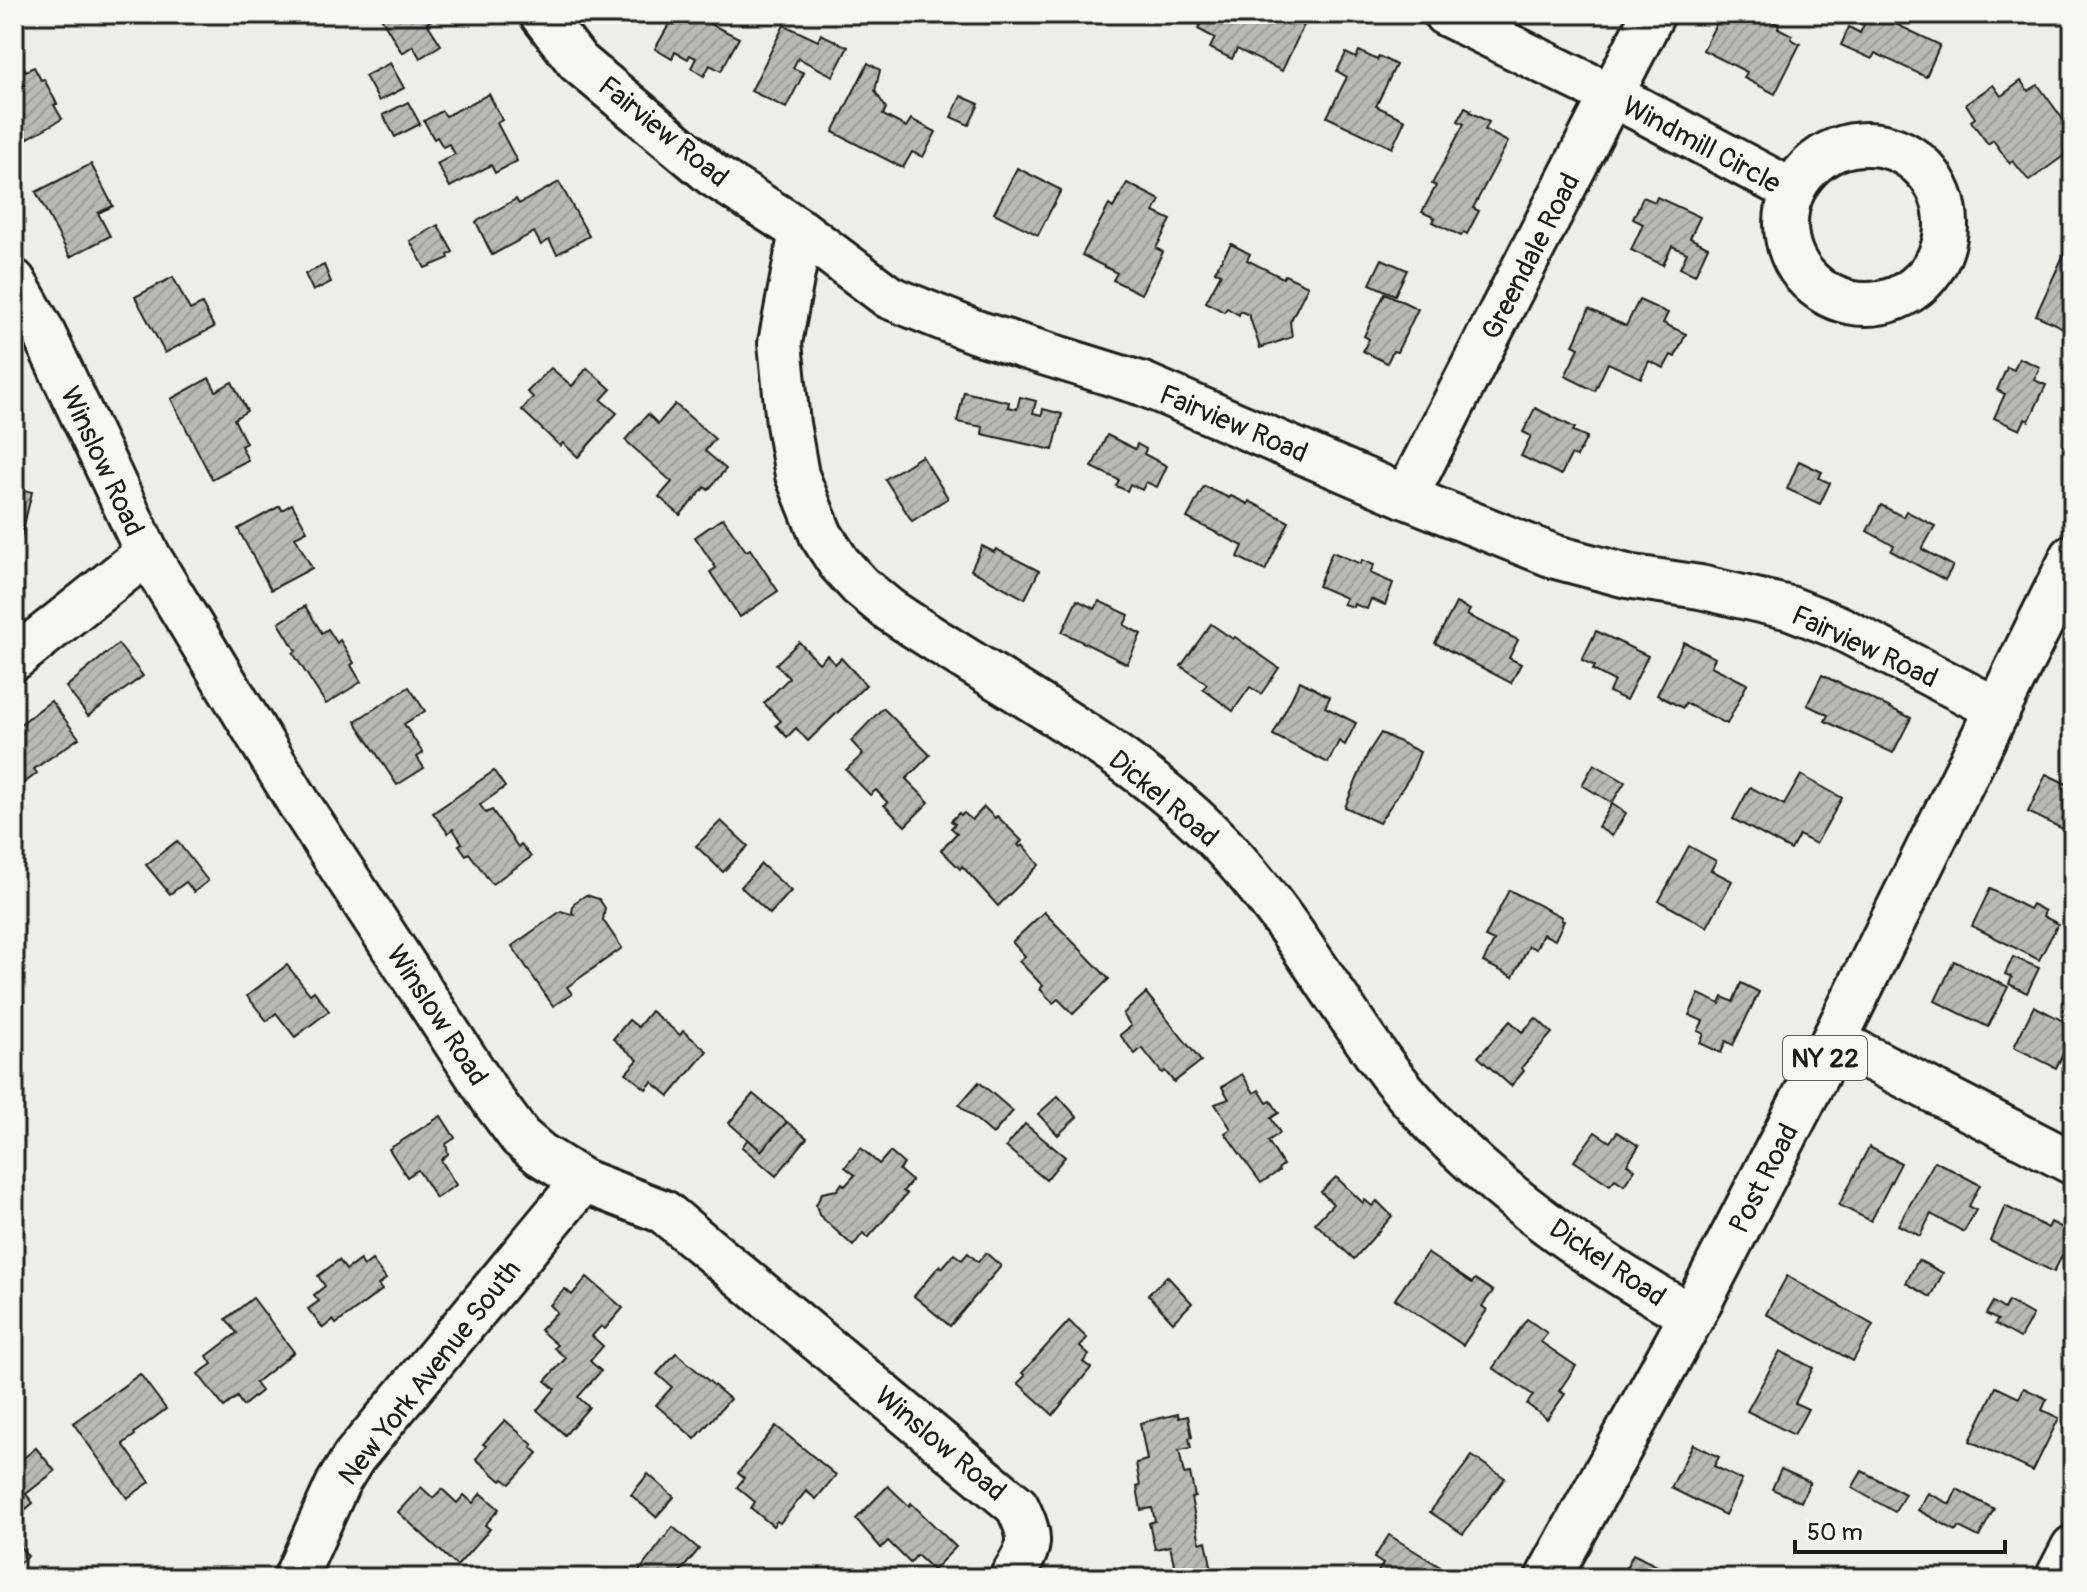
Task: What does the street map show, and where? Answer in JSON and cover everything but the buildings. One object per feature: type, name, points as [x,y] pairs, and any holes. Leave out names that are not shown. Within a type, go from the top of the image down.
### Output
[{"type":"main road","name":"Post Road","points":[[1548,1578],[1692,1316],[1834,1040],[2073,557]]},
{"type":"street","name":"Fairview Road","points":[[541,14],[578,62],[713,175],[801,231],[889,297],[976,332],[1143,384],[1406,497],[1556,557],[1627,576],[1700,587],[1790,608],[1838,627],[1997,709]]},
{"type":"street","name":"Windmill Circle","points":[[1445,14],[1612,96],[1793,191]]},
{"type":"street","name":"Greendale Road","points":[[1406,497],[1653,14]]},
{"type":"street","name":"Dickel Road","points":[[801,231],[780,343],[788,424],[802,488],[821,535],[839,563],[888,609],[1109,750],[1209,832],[1294,933],[1378,1058],[1455,1147],[1572,1240],[1692,1316]]},
{"type":"street","name":"Winslow Road","points":[[14,281],[41,328],[147,553],[300,805],[520,1137],[540,1154],[583,1181],[664,1212],[1017,1506],[1029,1530],[1027,1549],[1011,1578]]},
{"type":"street","points":[[14,659],[147,553]]},
{"type":"street","points":[[1834,1040],[2073,1163]]},
{"type":"street","name":"New York Avenue South","points":[[296,1578],[338,1483],[354,1457],[583,1181]]},
{"type":"street","points":[[2057,1578],[2073,1547]]}]
